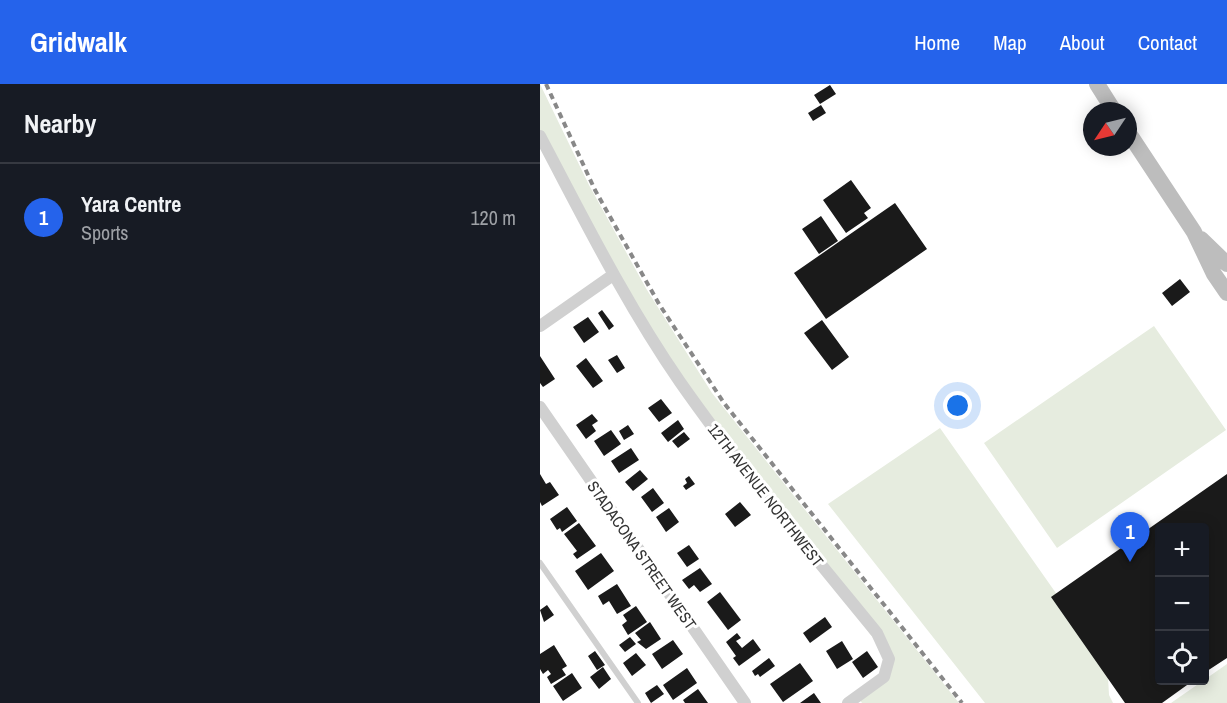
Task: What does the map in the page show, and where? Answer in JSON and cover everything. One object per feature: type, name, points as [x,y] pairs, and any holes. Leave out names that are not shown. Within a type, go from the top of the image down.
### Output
[{"type":"main road","points":[[1096,84],[1108,102]]},
{"type":"main road","points":[[1137,146],[1194,232],[1214,274],[1227,293]]},
{"type":"main road","points":[[1194,232],[1227,264]]},
{"type":"street","name":"12TH AVENUE NORTHWEST","points":[[540,136],[613,274],[679,381],[758,488],[877,633],[889,658],[884,677],[856,701]]},
{"type":"street","points":[[540,326],[613,274]]},
{"type":"street","name":"STADACONA STREET WEST","points":[[540,407],[745,703]]},
{"type":"lane","points":[[540,563],[638,703]]},
{"type":"shaded area","points":[[540,84],[589,185],[647,290],[712,393],[959,703],[862,703],[857,696],[884,676],[889,659],[679,381],[540,136]]},
{"type":"shaded area","points":[[1154,326],[1226,430],[1057,548],[984,443]]},
{"type":"shaded area","points":[[940,428],[1058,596],[1108,677],[1109,695],[1113,703],[985,703],[828,504]]},
{"type":"shaded area","points":[[1227,664],[1227,703],[1171,703],[1197,685],[1209,685],[1209,677]]},
{"type":"building","points":[[830,85],[836,94],[820,104],[814,95]]},
{"type":"building","points":[[821,105],[826,113],[813,121],[808,113]]},
{"type":"building","points":[[851,180],[871,208],[864,213],[868,218],[846,233],[823,200]]},
{"type":"building","points":[[895,203],[927,249],[826,319],[794,273]]},
{"type":"building","points":[[821,216],[838,241],[819,254],[802,229]]},
{"type":"building","points":[[1180,279],[1190,292],[1172,306],[1162,293]]},
{"type":"building","points":[[602,310],[614,326],[609,330],[598,313]]},
{"type":"building","points":[[588,317],[599,332],[584,343],[573,327]]},
{"type":"building","points":[[822,320],[849,357],[832,370],[804,333]]},
{"type":"building","points":[[617,355],[625,368],[617,373],[608,360]]},
{"type":"building","points":[[540,356],[555,379],[543,387],[540,383]]},
{"type":"building","points":[[586,358],[603,381],[593,388],[576,366]]},
{"type":"building","points":[[661,399],[672,413],[659,422],[648,408]]},
{"type":"building","points":[[592,414],[598,421],[592,425],[596,431],[586,439],[576,425]]},
{"type":"building","points":[[678,420],[684,429],[668,442],[661,433]]},
{"type":"building","points":[[628,425],[634,434],[624,440],[619,431]]},
{"type":"building","points":[[611,430],[621,444],[604,456],[594,441]]},
{"type":"building","points":[[684,432],[690,439],[678,448],[672,441]]},
{"type":"building","points":[[631,448],[639,460],[619,473],[611,461]]},
{"type":"building","points":[[640,470],[648,479],[633,491],[625,482]]},
{"type":"building","points":[[540,474],[546,484],[550,482],[559,495],[542,506],[540,502]]},
{"type":"building","points":[[1227,474],[1227,658],[1209,670],[1209,523],[1157,523]]},
{"type":"building","points":[[689,476],[695,484],[686,490],[683,486],[687,483],[685,479]]},
{"type":"building","points":[[653,488],[664,503],[652,512],[641,497]]},
{"type":"building","points":[[740,502],[751,515],[735,527],[725,514]]},
{"type":"building","points":[[567,507],[577,521],[562,532],[560,528],[557,530],[550,519]]},
{"type":"building","points":[[669,508],[679,522],[666,532],[656,517]]},
{"type":"building","points":[[579,523],[596,546],[577,559],[573,554],[577,551],[564,534]]},
{"type":"building","points":[[1155,524],[1155,685],[1187,685],[1162,703],[1125,703],[1051,597]]},
{"type":"building","points":[[689,545],[699,559],[687,567],[677,553]]},
{"type":"building","points":[[601,553],[614,571],[588,590],[575,571]]},
{"type":"building","points":[[700,568],[712,584],[700,592],[694,585],[689,589],[682,580]]},
{"type":"building","points":[[617,584],[631,606],[617,614],[609,601],[603,605],[598,596]]},
{"type":"building","points":[[720,592],[741,620],[728,630],[707,602]]},
{"type":"building","points":[[547,605],[554,615],[544,622],[540,610]]},
{"type":"building","points":[[636,606],[647,622],[628,635],[622,625],[627,621],[623,615]]},
{"type":"building","points":[[825,617],[832,627],[810,643],[803,633]]},
{"type":"building","points":[[650,622],[661,639],[646,649],[637,642],[641,640],[635,633]]},
{"type":"building","points":[[737,633],[741,638],[736,641],[742,648],[753,639],[761,650],[739,666],[733,658],[736,656],[726,642]]},
{"type":"building","points":[[630,637],[636,644],[625,652],[619,645]]},
{"type":"building","points":[[673,640],[683,654],[662,669],[652,654]]},
{"type":"building","points":[[842,641],[853,659],[837,669],[826,651]]},
{"type":"building","points":[[554,645],[567,666],[562,669],[566,675],[551,684],[547,677],[551,674],[548,670],[543,674],[540,669],[540,654]]},
{"type":"building","points":[[595,651],[605,665],[597,670],[588,656]]},
{"type":"building","points":[[867,651],[878,667],[863,678],[852,662]]},
{"type":"building","points":[[636,653],[646,665],[632,676],[623,663]]},
{"type":"building","points":[[769,658],[775,666],[760,677],[758,674],[755,676],[752,671]]},
{"type":"building","points":[[800,663],[813,681],[783,702],[770,684]]},
{"type":"building","points":[[603,667],[611,679],[599,689],[590,677]]},
{"type":"building","points":[[687,668],[697,683],[673,700],[663,685]]},
{"type":"building","points":[[572,673],[582,688],[563,701],[553,686]]},
{"type":"building","points":[[657,685],[664,694],[651,703],[645,693]]},
{"type":"building","points":[[698,689],[708,703],[685,703],[683,700]]},
{"type":"building","points":[[814,693],[821,703],[800,703]]},
{"type":"railway","points":[[546,84],[595,190],[659,304],[724,403],[962,703]]},
{"type":"place","name":"Yara Centre","points":[[1130,562]]}]
